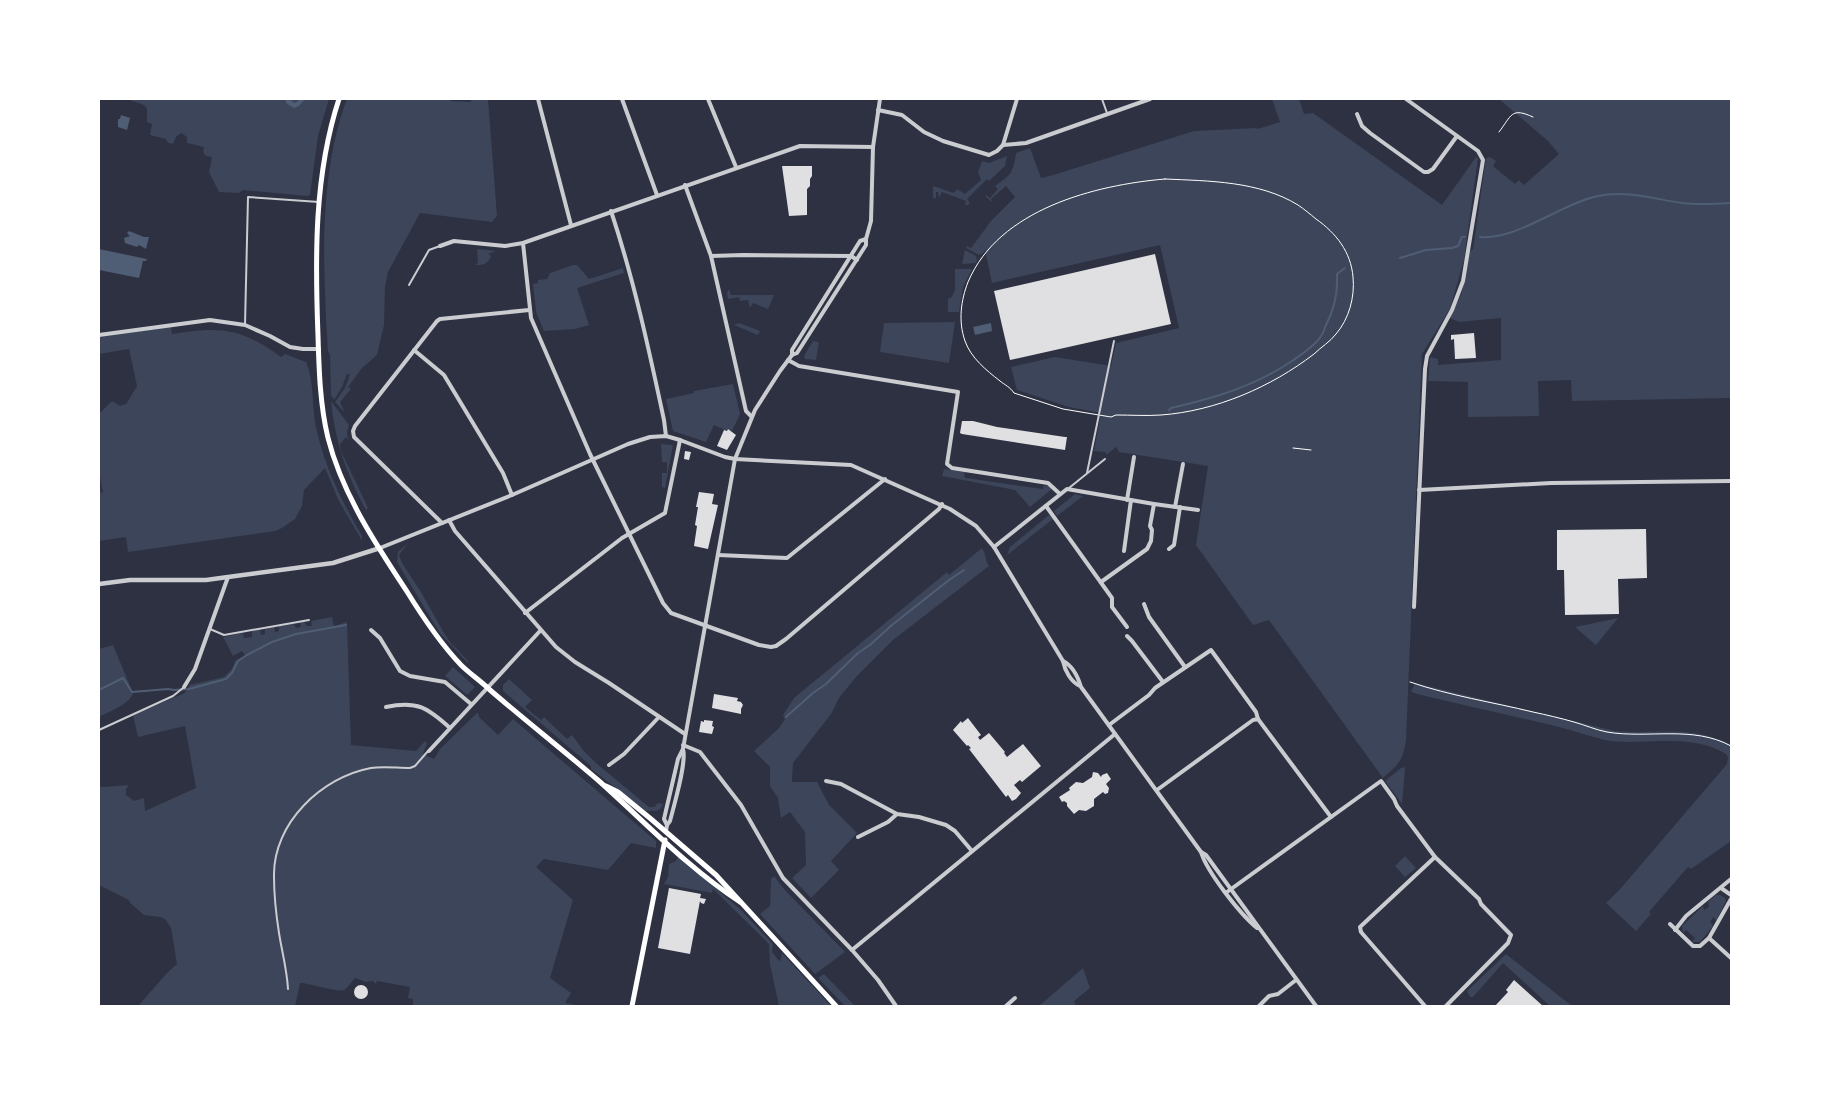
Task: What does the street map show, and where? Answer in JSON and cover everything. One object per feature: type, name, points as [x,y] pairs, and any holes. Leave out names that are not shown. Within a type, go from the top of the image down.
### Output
[{"type":"main road","points":[[339,99],[325,151],[319,202],[317,279],[319,349],[323,409],[332,453],[351,499],[437,637],[461,665],[601,783],[724,892],[740,902]]},
{"type":"main road","points":[[601,783],[618,792],[666,828],[716,875],[836,1006]]},
{"type":"main road","points":[[632,1006],[666,828]]},
{"type":"street","points":[[538,99],[572,225]]},
{"type":"street","points":[[622,99],[657,195]]},
{"type":"street","points":[[708,99],[736,168]]},
{"type":"street","points":[[666,828],[670,821],[685,756],[683,747],[685,734],[735,459],[751,416],[788,360],[797,353],[866,245],[872,211],[872,147],[880,99]]},
{"type":"street","points":[[878,110],[899,114],[936,138],[985,155],[997,152],[1002,145],[1017,99]]},
{"type":"street","points":[[1002,145],[1011,146],[1026,143],[1150,99]]},
{"type":"street","points":[[1406,99],[1484,154],[1463,281],[1452,310],[1427,356],[1414,607]]},
{"type":"street","points":[[1357,114],[1362,126],[1370,133],[1428,172],[1433,169],[1457,136]]},
{"type":"street","points":[[440,246],[454,242],[505,246],[522,243],[805,145],[872,147]]},
{"type":"street","points":[[685,185],[711,256],[746,411],[751,416]]},
{"type":"street","points":[[611,211],[634,285],[666,436]]},
{"type":"street","points":[[792,355],[792,350],[851,256],[860,242],[866,239]]},
{"type":"street","points":[[522,243],[529,310],[554,371],[593,459],[666,608],[679,617],[759,645],[776,646],[939,509],[942,504]]},
{"type":"street","points":[[711,256],[851,256],[857,260]]},
{"type":"street","points":[[442,523],[354,437],[353,431],[355,426],[440,319],[529,310]]},
{"type":"street","points":[[99,335],[210,320],[245,325],[290,347],[302,350],[319,349]]},
{"type":"street","points":[[414,350],[444,375],[503,473],[512,495]]},
{"type":"street","points":[[788,360],[799,366],[958,392],[948,466],[1048,483],[1060,494]]},
{"type":"street","points":[[99,584],[130,580],[188,581],[228,578],[333,563],[380,548],[650,437],[666,436],[735,459],[851,465],[942,504],[976,526],[994,547],[1064,661],[1071,666],[1080,681],[1080,686],[1201,852],[1209,868],[1247,919],[1260,930]]},
{"type":"street","points":[[525,613],[629,534],[660,517],[666,511],[680,440]]},
{"type":"street","points":[[1124,551],[1134,457]]},
{"type":"street","points":[[1169,549],[1174,545],[1183,464]]},
{"type":"street","points":[[718,555],[787,558],[885,479]]},
{"type":"street","points":[[1419,490],[1551,483],[1731,481]]},
{"type":"street","points":[[994,547],[1067,489],[1198,510]]},
{"type":"street","points":[[1101,582],[1147,549],[1151,541],[1152,530],[1150,526],[1154,504]]},
{"type":"street","points":[[1046,506],[1112,598],[1112,607],[1127,627]]},
{"type":"street","points":[[449,520],[455,531],[540,631],[556,647],[575,662],[610,683],[685,734]]},
{"type":"street","points":[[184,687],[195,669],[228,578]]},
{"type":"street","points":[[1144,604],[1150,617],[1185,666]]},
{"type":"street","points":[[371,630],[380,638],[400,671],[410,676],[445,682],[471,704]]},
{"type":"street","points":[[429,751],[540,631]]},
{"type":"street","points":[[1127,636],[1163,682]]},
{"type":"street","points":[[1109,725],[1163,682],[1211,650],[1330,817]]},
{"type":"street","points":[[386,708],[404,705],[424,708],[432,712],[450,728]]},
{"type":"street","points":[[609,765],[624,754],[659,717]]},
{"type":"street","points":[[1157,790],[1258,718]]},
{"type":"street","points":[[852,950],[1115,734]]},
{"type":"street","points":[[683,747],[700,752],[741,805],[784,878],[852,950],[878,980],[896,1006]]},
{"type":"street","points":[[1227,892],[1381,781],[1435,857],[1479,899],[1481,904],[1511,935],[1508,943],[1446,1006]]},
{"type":"street","points":[[826,782],[841,784],[897,814],[919,817],[951,828],[972,852]]},
{"type":"street","points":[[858,837],[888,822],[897,814]]},
{"type":"street","points":[[1201,852],[1206,855],[1316,1006]]},
{"type":"street","points":[[1425,1006],[1362,932],[1360,927],[1435,857]]},
{"type":"street","points":[[1675,930],[1686,916],[1731,879]]},
{"type":"street","points":[[1670,924],[1693,946],[1696,948],[1700,946],[1708,938],[1731,897],[1721,888]]},
{"type":"street","points":[[1708,938],[1731,958]]},
{"type":"street","points":[[1259,1006],[1269,996],[1278,994],[1296,980]]},
{"type":"street","points":[[1006,1006],[1015,998]]},
{"type":"lane","points":[[1102,99],[1108,113]]},
{"type":"lane","points":[[245,325],[248,196],[319,202]]},
{"type":"lane","points":[[409,284],[429,250],[440,246]]},
{"type":"lane","points":[[1087,473],[1114,341]]},
{"type":"lane","points":[[1067,489],[1105,459]]},
{"type":"lane","points":[[210,629],[224,635],[310,620]]},
{"type":"lane","points":[[99,730],[179,692],[184,687]]},
{"type":"lane","points":[[288,990],[287,971],[275,904],[274,873],[276,855],[282,836],[291,821],[306,804],[334,782],[372,768],[410,768],[415,766],[429,751]]},
{"type":"path","points":[[1499,132],[1514,113],[1519,112],[1533,118]]},
{"type":"path","points":[[1196,180],[1254,188],[1281,198],[1297,205],[1324,224],[1341,242],[1347,252],[1354,280],[1349,311],[1337,334],[1295,368],[1257,390],[1228,402],[1160,416],[1111,417],[1098,415],[1063,409],[1014,393],[1011,388],[987,372],[965,341],[961,317],[962,298],[972,274],[992,245],[1025,220],[1053,205],[1098,190],[1148,181],[1196,180]]},
{"type":"path","points":[[1293,448],[1311,450]]},
{"type":"path","points":[[1410,682],[1461,697],[1560,718],[1606,731],[1625,734],[1700,735],[1713,738],[1731,746]]},
{"type":"shaded area","points":[[127,99],[329,99],[318,136],[310,195],[243,190],[239,193],[219,192],[209,172],[212,157],[206,156],[203,152],[204,147],[187,143],[187,137],[181,133],[176,137],[173,144],[168,143],[166,139],[150,135],[152,124],[147,122],[147,109],[144,105]]},
{"type":"shaded area","points":[[285,99],[290,99],[294,103],[299,99],[304,100],[299,106],[294,108],[287,104]]},
{"type":"shaded area","points":[[347,99],[449,99],[451,101],[471,102],[471,99],[488,99],[497,216],[492,222],[420,213],[388,272],[385,287],[384,325],[377,355],[362,368],[348,387],[351,389],[340,402],[345,413],[335,402],[345,388],[350,374],[347,374],[334,400],[331,395],[324,256],[327,191],[331,159]]},
{"type":"shaded area","points":[[1272,99],[1299,99],[1304,114],[1313,113],[1442,205],[1476,157],[1478,158],[1464,260],[1450,309],[1422,354],[1406,740],[1399,762],[1383,778],[1269,620],[1253,625],[1196,545],[1208,466],[1119,452],[1116,447],[1106,455],[1106,452],[1094,451],[1101,413],[1069,407],[1017,390],[1011,367],[1055,357],[1111,366],[1116,343],[1179,328],[1160,245],[992,283],[985,250],[979,255],[966,248],[967,246],[971,248],[991,221],[1015,197],[1006,186],[991,199],[993,203],[986,195],[990,198],[998,189],[995,186],[1010,173],[1014,165],[1016,153],[1030,148],[1041,178],[1194,131],[1258,129],[1280,122]]},
{"type":"shaded area","points":[[1499,99],[1731,99],[1731,398],[1572,401],[1571,380],[1538,381],[1539,416],[1468,417],[1468,382],[1428,381],[1430,357],[1438,359],[1438,365],[1501,360],[1501,318],[1459,322],[1450,318],[1462,292],[1470,251],[1473,249],[1486,158],[1490,157],[1496,161],[1493,166],[1515,184],[1519,180],[1524,185],[1559,154],[1548,141]]},
{"type":"shaded area","points":[[121,115],[130,118],[127,130],[118,127],[118,119],[120,119]]},
{"type":"shaded area","points":[[1007,156],[1005,166],[989,181],[987,179],[967,199],[970,203],[968,205],[965,205],[966,201],[942,192],[939,198],[938,192],[936,192],[936,198],[933,198],[933,186],[954,193],[957,189],[965,194],[981,180],[978,172],[982,161],[989,163]]},
{"type":"shaded area","points":[[129,231],[149,237],[146,249],[139,245],[137,247],[125,243],[124,238],[130,236],[127,233]]},
{"type":"shaded area","points":[[99,249],[147,259],[143,261],[139,278],[99,270]]},
{"type":"shaded area","points":[[477,249],[496,251],[488,254],[491,256],[487,262],[476,265],[478,262]]},
{"type":"shaded area","points":[[965,250],[976,256],[976,263],[962,264]]},
{"type":"shaded area","points":[[577,265],[589,279],[623,268],[624,273],[577,288],[589,325],[575,329],[544,331],[536,312],[533,284],[538,283],[538,280],[547,279],[550,273]]},
{"type":"shaded area","points":[[955,269],[972,269],[963,287],[959,312],[948,312],[948,299],[952,297],[955,290]]},
{"type":"shaded area","points":[[729,289],[731,295],[774,295],[768,309],[753,303],[750,308],[748,300],[740,301],[739,297],[728,299],[727,293]]},
{"type":"shaded area","points":[[955,322],[949,363],[880,352],[884,323]]},
{"type":"shaded area","points":[[739,323],[760,331],[758,335],[734,325]]},
{"type":"shaded area","points":[[991,323],[992,331],[975,335],[973,327]]},
{"type":"shaded area","points":[[171,327],[172,334],[217,330],[242,335],[267,347],[281,357],[285,354],[306,362],[312,383],[318,437],[328,467],[340,495],[362,536],[362,541],[338,499],[325,468],[304,490],[302,506],[295,519],[275,531],[128,552],[126,537],[99,541],[99,493],[103,492],[98,453],[99,414],[112,401],[120,406],[126,404],[137,386],[129,349],[99,354],[99,337]]},
{"type":"shaded area","points":[[813,341],[819,342],[816,360],[805,359],[804,356]]},
{"type":"shaded area","points":[[733,384],[740,414],[732,431],[728,429],[727,431],[714,425],[706,442],[673,431],[666,399],[694,393],[694,391]]},
{"type":"shaded area","points":[[331,401],[349,425],[347,432],[348,440],[346,437],[340,444],[341,451],[368,508],[366,510],[342,457],[335,430]]},
{"type":"shaded area","points":[[661,444],[673,445],[665,488],[662,487],[662,473],[667,473],[667,462],[662,462]]},
{"type":"shaded area","points":[[944,469],[965,472],[964,477],[966,478],[1043,489],[1044,485],[1052,489],[1030,507],[1015,490],[942,476]]},
{"type":"shaded area","points":[[1075,494],[1083,496],[1057,516],[1054,511]]},
{"type":"shaded area","points":[[1049,515],[1053,519],[1007,555],[1010,547]]},
{"type":"shaded area","points":[[408,543],[399,555],[402,563],[444,633],[468,663],[439,632],[397,562],[398,552]]},
{"type":"shaded area","points":[[982,548],[989,566],[893,640],[856,677],[839,698],[831,714],[793,763],[792,782],[817,782],[829,805],[857,833],[831,861],[839,870],[811,898],[792,878],[806,865],[805,832],[790,812],[781,818],[778,798],[770,786],[770,767],[754,751],[779,728],[785,719],[783,715],[794,698],[947,572],[949,575]]},
{"type":"shaded area","points":[[332,617],[334,626],[347,622],[351,745],[416,751],[425,741],[427,743],[423,754],[434,759],[440,749],[478,712],[479,717],[498,735],[513,719],[656,841],[656,848],[631,843],[608,870],[544,859],[536,867],[573,900],[550,978],[571,993],[565,1003],[582,1006],[413,1006],[413,999],[408,998],[410,987],[377,981],[376,984],[373,981],[366,982],[355,978],[347,988],[341,991],[300,983],[295,1006],[138,1006],[177,964],[171,928],[165,919],[144,915],[129,900],[99,885],[99,786],[129,785],[126,789],[126,795],[134,801],[144,798],[145,811],[196,788],[185,726],[138,737],[133,715],[185,693],[190,685],[224,677],[232,669],[235,661],[245,655],[242,651],[233,656],[223,637],[243,633],[244,638],[252,637],[252,631],[260,630],[261,635],[265,634],[265,629],[274,627],[275,632],[279,631],[279,626],[294,624],[296,628],[301,627],[300,622],[304,622],[307,626],[312,626],[311,621]]},
{"type":"shaded area","points":[[1618,618],[1596,645],[1575,627]]},
{"type":"shaded area","points":[[113,645],[133,693],[128,701],[99,717],[99,649]]},
{"type":"shaded area","points":[[453,667],[475,687],[467,695],[445,676]]},
{"type":"shaded area","points":[[509,679],[532,700],[525,707],[541,720],[544,717],[567,739],[572,735],[596,763],[649,807],[654,807],[658,803],[663,804],[660,809],[646,811],[591,769],[591,766],[503,691],[503,685]]},
{"type":"shaded area","points":[[1415,683],[1615,731],[1688,732],[1731,745],[1731,841],[1691,869],[1688,867],[1649,912],[1651,914],[1636,931],[1606,903],[1727,764],[1728,757],[1726,754],[1699,744],[1684,742],[1604,740],[1559,727],[1411,692]]},
{"type":"shaded area","points":[[1404,767],[1405,769],[1402,804],[1385,781]]},
{"type":"shaded area","points":[[1405,856],[1416,868],[1405,877],[1395,866]]},
{"type":"shaded area","points":[[678,857],[740,909],[773,944],[772,952],[780,962],[782,953],[831,1006],[779,1006],[770,964],[769,944],[713,889],[712,893],[664,884],[668,877],[669,864],[676,861]]},
{"type":"shaded area","points":[[774,876],[784,889],[845,952],[815,974],[760,914],[770,906],[771,879]]},
{"type":"shaded area","points":[[1716,895],[1720,895],[1726,901],[1716,921],[1714,917],[1712,918],[1710,921],[1713,926],[1700,942],[1692,942],[1695,938],[1686,930],[1683,933],[1682,926],[1703,906],[1704,910],[1709,907],[1708,902]]},
{"type":"shaded area","points":[[1506,954],[1572,1006],[1550,1006],[1503,963],[1473,997],[1470,997],[1467,991]]},
{"type":"shaded area","points":[[1083,968],[1090,988],[1074,1001],[1076,1006],[1039,1006]]},
{"type":"shaded area","points":[[824,974],[855,1006],[845,1006],[818,978]]},
{"type":"building","points":[[782,166],[812,166],[810,186],[807,189],[807,215],[789,216]]},
{"type":"building","points":[[1155,254],[1171,324],[1010,360],[994,291]]},
{"type":"building","points":[[1474,333],[1476,358],[1455,359],[1454,339],[1451,340],[1451,335]]},
{"type":"building","points":[[962,421],[973,421],[997,427],[1067,437],[1065,450],[962,434],[960,433]]},
{"type":"building","points":[[728,429],[736,435],[727,450],[717,446],[724,430],[727,431]]},
{"type":"building","points":[[685,451],[691,452],[689,460],[684,459]]},
{"type":"building","points":[[699,492],[714,494],[712,504],[718,505],[708,549],[694,546],[698,507],[696,507]]},
{"type":"building","points":[[1646,529],[1647,578],[1618,579],[1619,614],[1565,615],[1564,570],[1557,570],[1557,530]]},
{"type":"building","points":[[714,694],[738,698],[737,701],[743,705],[741,714],[712,708]]},
{"type":"building","points":[[968,718],[981,735],[978,737],[980,740],[989,733],[1007,757],[1023,744],[1041,766],[1022,782],[1020,780],[1014,785],[1021,793],[1016,799],[1012,801],[1008,795],[1006,797],[969,749],[971,748],[953,730],[961,721],[962,723]]},
{"type":"building","points":[[704,720],[713,721],[712,734],[699,732],[701,721],[704,722]]},
{"type":"building","points":[[1093,772],[1098,773],[1101,777],[1107,773],[1111,779],[1106,784],[1109,788],[1108,793],[1105,794],[1103,792],[1094,799],[1094,806],[1086,811],[1079,810],[1074,814],[1067,806],[1067,803],[1062,802],[1059,797],[1070,790],[1069,788],[1076,782],[1083,783],[1092,777]]},
{"type":"building","points":[[669,888],[701,894],[700,898],[706,899],[704,904],[700,901],[690,954],[658,948]]},
{"type":"building","points":[[1514,980],[1543,1006],[1495,1006],[1508,992],[1506,990]]},
{"type":"building","points":[[361,985],[366,987],[368,992],[366,997],[361,999],[356,997],[354,992],[356,987]]},
{"type":"waterway","points":[[1480,237],[1509,233],[1584,200],[1608,194],[1640,196],[1688,204],[1731,203]]},
{"type":"waterway","points":[[1400,258],[1426,250],[1452,248],[1458,246],[1462,237],[1465,237]]},
{"type":"waterway","points":[[1169,410],[1249,384],[1278,370],[1308,350],[1318,340],[1332,313],[1337,288],[1337,274],[1345,268]]},
{"type":"waterway","points":[[786,717],[826,684],[858,653],[964,570]]},
{"type":"waterway","points":[[99,690],[123,678],[132,692],[189,689],[226,679],[232,673],[238,661],[272,642],[296,634],[346,625]]}]
